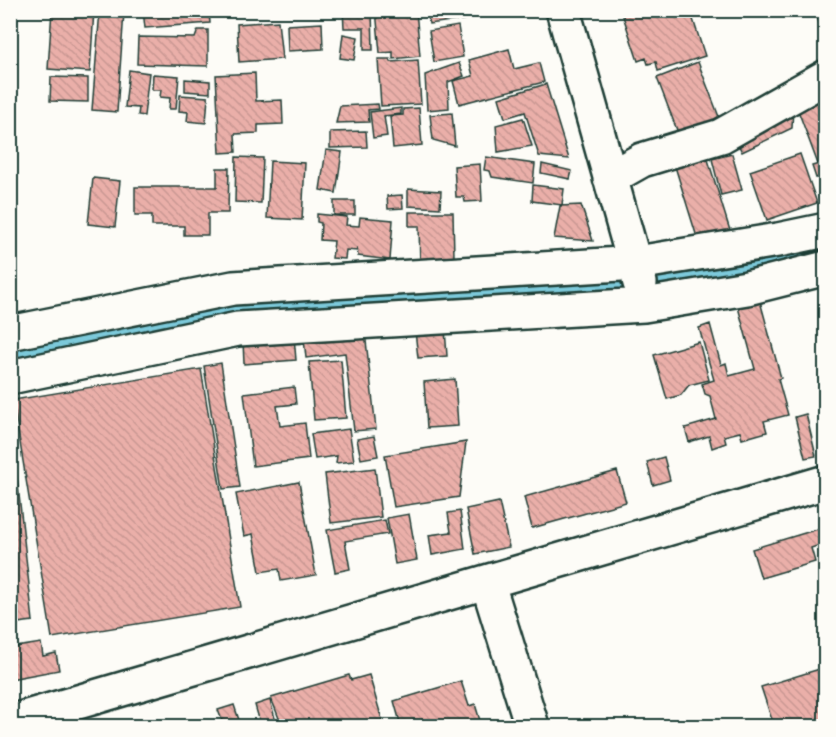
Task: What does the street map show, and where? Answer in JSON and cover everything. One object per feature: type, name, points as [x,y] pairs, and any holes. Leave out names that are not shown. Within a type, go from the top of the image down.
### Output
[{"type":"main road","points":[[563,10],[610,178],[638,267],[644,305]]},
{"type":"main road","points":[[610,178],[642,160],[721,136],[825,77]]},
{"type":"main road","points":[[10,333],[233,288],[638,267],[825,230]]},
{"type":"main road","points":[[10,377],[238,329],[644,305],[747,288],[825,268]]},
{"type":"main road","points":[[233,288],[238,329]]},
{"type":"main road","points":[[10,722],[488,584],[825,482]]},
{"type":"main road","points":[[488,584],[532,726]]},
{"type":"building","points":[[52,10],[94,10],[90,72],[48,69]]},
{"type":"building","points":[[100,10],[124,12],[117,112],[92,110]]},
{"type":"building","points":[[143,10],[209,10],[210,23],[145,28]]},
{"type":"building","points":[[343,10],[372,10],[373,50],[364,50],[364,28],[344,28]]},
{"type":"building","points":[[376,10],[416,10],[420,56],[393,59],[393,52],[380,53]]},
{"type":"building","points":[[427,10],[497,10],[498,15],[429,24]]},
{"type":"building","points":[[621,10],[690,10],[705,56],[658,71],[656,62],[648,64],[646,58],[638,61]]},
{"type":"building","points":[[815,10],[826,10],[826,45]]},
{"type":"building","points":[[278,21],[282,59],[239,62],[237,24]]},
{"type":"building","points":[[322,23],[323,49],[288,51],[287,25]]},
{"type":"building","points":[[458,26],[463,57],[434,62],[429,31]]},
{"type":"building","points":[[198,30],[208,30],[208,66],[137,64],[138,37],[195,38]]},
{"type":"building","points":[[343,34],[358,37],[354,60],[340,58]]},
{"type":"building","points":[[509,49],[514,69],[539,63],[544,82],[459,104],[453,81],[473,76],[469,60]]},
{"type":"building","points":[[378,59],[390,59],[391,62],[418,60],[421,104],[381,106]]},
{"type":"building","points":[[698,62],[721,122],[680,138],[657,78]]},
{"type":"building","points":[[459,63],[464,76],[448,82],[449,108],[427,110],[425,75]]},
{"type":"building","points":[[129,70],[149,73],[144,116],[138,115],[139,108],[125,107]]},
{"type":"building","points":[[255,73],[256,101],[282,100],[283,124],[258,125],[258,133],[235,134],[236,152],[220,153],[216,75]]},
{"type":"building","points":[[153,74],[179,76],[176,109],[169,109],[170,98],[160,97],[161,90],[152,90]]},
{"type":"building","points":[[51,77],[88,78],[88,102],[50,101]]},
{"type":"building","points":[[185,79],[210,81],[210,93],[185,91]]},
{"type":"building","points":[[546,84],[569,159],[539,156],[525,112],[505,118],[499,98]]},
{"type":"building","points":[[826,94],[826,161],[818,164],[796,105]]},
{"type":"building","points":[[180,95],[208,97],[206,123],[187,121],[188,112],[179,111]]},
{"type":"building","points":[[378,104],[379,109],[368,110],[369,122],[336,123],[340,106]]},
{"type":"building","points":[[793,107],[792,128],[742,152],[737,142]]},
{"type":"building","points":[[401,108],[401,114],[384,116],[387,136],[373,138],[370,112]]},
{"type":"building","points":[[419,108],[422,145],[393,148],[390,116],[403,115],[403,109]]},
{"type":"building","points":[[452,113],[455,146],[433,140],[430,115]]},
{"type":"building","points":[[523,118],[532,146],[498,152],[496,125]]},
{"type":"building","points":[[366,131],[367,147],[330,148],[330,132]]},
{"type":"building","points":[[326,150],[342,152],[336,193],[320,190]]},
{"type":"building","points":[[705,150],[732,237],[700,247],[673,160]]},
{"type":"building","points":[[732,154],[742,190],[721,195],[712,159]]},
{"type":"building","points":[[800,154],[817,203],[767,220],[750,171]]},
{"type":"building","points":[[236,157],[263,158],[261,203],[235,202]]},
{"type":"building","points":[[486,157],[535,164],[533,183],[492,177],[490,171],[484,170]]},
{"type":"building","points":[[270,161],[305,163],[302,220],[267,218]]},
{"type":"building","points":[[826,162],[826,175],[816,178],[812,166]]},
{"type":"building","points":[[480,164],[482,201],[465,202],[464,197],[456,197],[454,166]]},
{"type":"building","points":[[542,164],[572,171],[570,179],[541,173]]},
{"type":"building","points":[[217,168],[229,168],[228,213],[208,213],[208,235],[184,235],[184,226],[152,226],[152,215],[135,215],[135,187],[217,187]]},
{"type":"building","points":[[93,178],[120,181],[115,227],[88,224]]},
{"type":"building","points":[[533,185],[564,189],[562,205],[532,201]]},
{"type":"building","points":[[408,189],[441,191],[440,208],[408,206]]},
{"type":"building","points":[[402,195],[403,208],[388,209],[387,196]]},
{"type":"building","points":[[334,201],[355,201],[355,215],[334,215]]},
{"type":"building","points":[[581,205],[593,241],[554,238],[560,206]]},
{"type":"building","points":[[409,212],[453,212],[454,257],[447,261],[420,266],[419,226],[409,226]]},
{"type":"building","points":[[317,214],[347,217],[346,225],[359,226],[360,217],[393,220],[390,260],[358,256],[357,247],[357,251],[346,250],[345,259],[332,258],[334,241],[320,240],[321,223],[317,222]]},
{"type":"building","points":[[760,301],[781,378],[778,379],[788,415],[764,421],[767,432],[742,439],[740,432],[724,436],[726,443],[712,448],[709,436],[689,442],[685,428],[716,419],[710,396],[705,394],[702,384],[714,380],[699,328],[710,324],[721,365],[726,363],[729,376],[755,369],[738,307]]},
{"type":"building","points":[[445,329],[447,356],[418,358],[415,331]]},
{"type":"building","points":[[365,332],[376,429],[354,431],[345,353],[306,358],[304,339]]},
{"type":"building","points":[[294,337],[296,360],[244,364],[243,341]]},
{"type":"building","points":[[699,342],[709,380],[689,385],[681,395],[667,399],[654,355]]},
{"type":"building","points":[[341,360],[346,418],[314,420],[309,362]]},
{"type":"building","points":[[221,363],[240,487],[223,489],[204,366]]},
{"type":"building","points":[[201,369],[240,607],[52,638],[13,400]]},
{"type":"building","points":[[455,379],[458,426],[427,428],[424,382]]},
{"type":"building","points":[[294,387],[296,404],[277,406],[280,426],[305,423],[309,459],[253,466],[244,393]]},
{"type":"building","points":[[10,414],[33,621],[10,624]]},
{"type":"building","points":[[806,414],[816,456],[805,458],[795,417]]},
{"type":"building","points":[[349,429],[354,461],[336,463],[337,456],[315,459],[311,434]]},
{"type":"building","points":[[374,436],[378,456],[361,459],[357,439]]},
{"type":"building","points":[[466,442],[459,497],[394,507],[385,455]]},
{"type":"building","points":[[664,457],[670,480],[653,485],[647,462]]},
{"type":"building","points":[[375,468],[381,517],[331,523],[325,474]]},
{"type":"building","points":[[617,471],[626,502],[532,528],[524,497]]},
{"type":"building","points":[[299,482],[316,575],[281,581],[279,569],[260,572],[253,534],[244,536],[236,494]]},
{"type":"building","points":[[499,502],[509,547],[475,554],[466,509]]},
{"type":"building","points":[[460,511],[465,549],[432,555],[429,535],[451,532],[448,513]]},
{"type":"building","points":[[409,514],[417,560],[395,564],[387,518]]},
{"type":"building","points":[[385,520],[388,534],[345,541],[350,569],[335,572],[327,530]]},
{"type":"building","points":[[818,529],[823,544],[811,548],[815,562],[761,578],[752,549]]},
{"type":"building","points":[[41,643],[43,656],[56,653],[59,670],[10,679],[10,648]]},
{"type":"building","points":[[826,667],[826,726],[774,726],[761,687]]},
{"type":"building","points":[[349,675],[351,680],[369,675],[384,726],[282,726],[271,698]]},
{"type":"building","points":[[461,681],[469,706],[475,704],[481,724],[475,726],[401,726],[394,701]]},
{"type":"building","points":[[270,700],[277,726],[261,726],[255,705]]},
{"type":"building","points":[[234,705],[241,726],[224,726],[218,710]]},
{"type":"waterway","points":[[10,360],[207,314],[575,289],[741,270],[826,249]]}]
